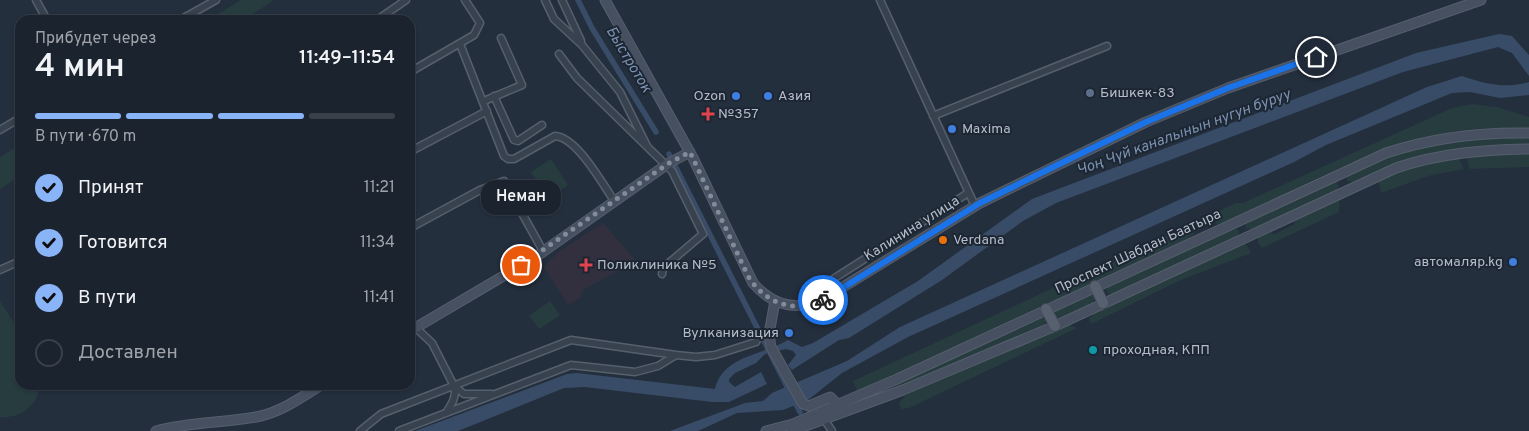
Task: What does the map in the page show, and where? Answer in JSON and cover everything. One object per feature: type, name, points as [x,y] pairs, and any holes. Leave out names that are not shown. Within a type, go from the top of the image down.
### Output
[{"type":"main road","points":[[605,0],[690,152],[748,276],[759,290],[775,301],[790,306],[806,306]]},
{"type":"main road","name":"Калинина улица","points":[[806,306],[825,298],[975,206],[1146,122],[1228,88],[1481,0]]},
{"type":"main road","name":"Проспект Шабдан Баатыра","points":[[766,431],[794,424],[838,405],[1386,153],[1425,141],[1463,134],[1529,133]]},
{"type":"main road","points":[[792,431],[903,390],[1054,326],[1396,168],[1431,158],[1463,152],[1529,149]]},
{"type":"main road","points":[[415,328],[543,251],[667,164],[690,152]]},
{"type":"main road","points":[[1340,173],[1344,191]]},
{"type":"main road","points":[[1238,221],[1246,237]]},
{"type":"main road","points":[[1095,286],[1103,304]]},
{"type":"main road","points":[[775,301],[769,334],[771,347],[803,404],[809,406],[830,397],[838,405]]},
{"type":"main road","points":[[1046,309],[1054,326]]},
{"type":"main road","points":[[156,431],[198,423],[257,417],[278,410],[312,390]]},
{"type":"street","points":[[36,0],[44,15]]},
{"type":"street","points":[[189,15],[216,0]]},
{"type":"street","points":[[384,15],[406,0]]},
{"type":"street","points":[[415,69],[474,35],[480,23],[465,0]]},
{"type":"street","points":[[545,0],[554,19],[582,45],[620,92],[644,136],[649,150]]},
{"type":"street","points":[[562,0],[582,45]]},
{"type":"street","points":[[880,0],[975,206]]},
{"type":"street","points":[[484,100],[522,86],[502,38]]},
{"type":"street","points":[[460,44],[484,100],[504,156],[508,159],[514,159],[555,136],[561,136],[583,156],[615,202]]},
{"type":"street","points":[[932,116],[1107,46]]},
{"type":"street","points":[[559,54],[577,78],[649,150],[667,164],[703,234],[663,268],[662,274]]},
{"type":"street","points":[[494,96],[514,140],[518,141],[542,125]]},
{"type":"street","points":[[415,149],[488,111]]},
{"type":"street","points":[[0,130],[15,121]]},
{"type":"street","points":[[415,225],[480,190],[504,181],[543,251]]},
{"type":"street","points":[[806,306],[804,297],[968,193]]},
{"type":"street","points":[[0,270],[15,264]]},
{"type":"street","points":[[415,330],[432,343],[454,386],[456,392],[453,404],[446,414]]},
{"type":"street","points":[[360,431],[381,414],[571,340],[676,355],[716,355],[756,342],[758,338]]},
{"type":"street","points":[[399,431],[571,365],[635,372],[658,366],[676,355]]},
{"type":"street","points":[[454,386],[464,394],[498,394]]},
{"type":"street","points":[[824,419],[832,431]]},
{"type":"shaded area","name":"Поликлиника №5","points":[[603,223],[636,261],[583,290],[580,298],[568,305],[544,267],[557,253]]},
{"type":"green space","points":[[241,0],[274,0],[252,15],[218,14]]},
{"type":"green space","points":[[1472,104],[1497,107],[1529,117],[1529,128],[1484,128],[1457,131],[1398,145],[1369,156],[1313,180],[1232,220],[1217,224],[1215,221],[1193,231],[1194,234],[1185,240],[857,391],[853,381],[1236,203],[1243,203],[1452,108]]},
{"type":"green space","points":[[1474,137],[1529,137],[1529,145],[1459,150],[1418,159],[1376,172],[1352,182],[1347,181],[1347,175],[1379,161],[1424,147]]},
{"type":"green space","points":[[15,148],[15,179],[0,189],[0,157]]},
{"type":"green space","points":[[1529,153],[1529,167],[1470,169],[1467,160],[1476,155]]},
{"type":"green space","points":[[1458,157],[1464,169],[1428,176],[1381,193],[1378,180],[1419,165]]},
{"type":"green space","points":[[551,159],[568,185],[549,198],[531,172]]},
{"type":"green space","points":[[1335,180],[1339,186],[1337,190],[1253,230],[1246,228],[1248,221]]},
{"type":"green space","points":[[1340,198],[1339,212],[1262,248],[1258,243],[1258,235],[1272,232],[1273,235],[1295,224],[1294,221]]},
{"type":"green space","points":[[1234,227],[1239,231],[1239,236],[1113,294],[1108,294],[1106,290],[1109,284]]},
{"type":"green space","points":[[1245,242],[1251,253],[1181,280],[1091,324],[1089,319],[1096,311]]},
{"type":"green space","points":[[1090,293],[1095,298],[1093,303],[1059,319],[1053,313],[1053,310]]},
{"type":"green space","points":[[0,301],[15,324],[15,390],[38,390],[36,399],[27,410],[14,416],[0,417]]},
{"type":"green space","points":[[550,301],[560,315],[539,329],[529,316]]},
{"type":"green space","points":[[1040,316],[1046,320],[1044,327],[931,375],[850,404]]},
{"type":"green space","points":[[1068,324],[1077,328],[909,408],[901,409],[899,403],[906,395]]},
{"type":"water","points":[[1499,34],[1512,36],[1529,55],[1529,76],[1512,53],[1498,47],[1403,72],[1056,203],[1023,221],[942,280],[849,338],[839,340],[792,370],[788,365],[796,355],[793,351],[786,349],[765,354],[756,363],[735,373],[729,379],[729,382],[735,387],[761,372],[767,384],[729,402],[712,402],[585,387],[564,388],[458,431],[415,431],[567,374],[577,373],[715,389],[719,378],[735,363],[788,340],[802,347],[813,343],[918,281],[1032,199],[1416,53]]},
{"type":"water","points":[[1462,76],[1495,85],[1529,82],[1529,95],[1500,98],[1470,92],[1452,93],[1326,145],[1294,162],[908,337],[842,373],[808,400],[783,410],[737,413],[698,431],[670,431],[745,403],[763,401],[772,393],[847,361],[900,327],[1427,87]]},
{"type":"waterway","name":"Быстроток","points":[[578,0],[592,28],[656,132]]},
{"type":"waterway","name":"Быстроток","points":[[669,154],[800,412]]},
{"type":"way so far","points":[[521,265],[534,258],[669,163],[690,152],[748,276],[759,290],[769,298],[790,306],[806,306],[823,300]]},
{"type":"place","name":"Бишкек-83","points":[[1090,93]]},
{"type":"place","name":"Ozon","points":[[736,96]]},
{"type":"place","name":"Азия","points":[[768,96]]},
{"type":"place","name":"№357","points":[[708,114]]},
{"type":"place","name":"Maxima","points":[[952,129]]},
{"type":"place","name":"Verdana","points":[[943,240]]},
{"type":"place","name":"автомаляр.kg","points":[[1513,262]]},
{"type":"place","name":"Неман","points":[[521,265]]},
{"type":"place","name":"Поликлиника №5","points":[[586,265]]},
{"type":"place","name":"Вулканизация","points":[[789,333]]},
{"type":"place","name":"проходная, КПП","points":[[1093,350]]},
{"type":"route","points":[[823,300],[980,203],[1146,122],[1228,88],[1316,57]]},
{"type":"water label","name":"Чоң Чүй каналынын нугун буруу","points":[[1184,133]]}]
